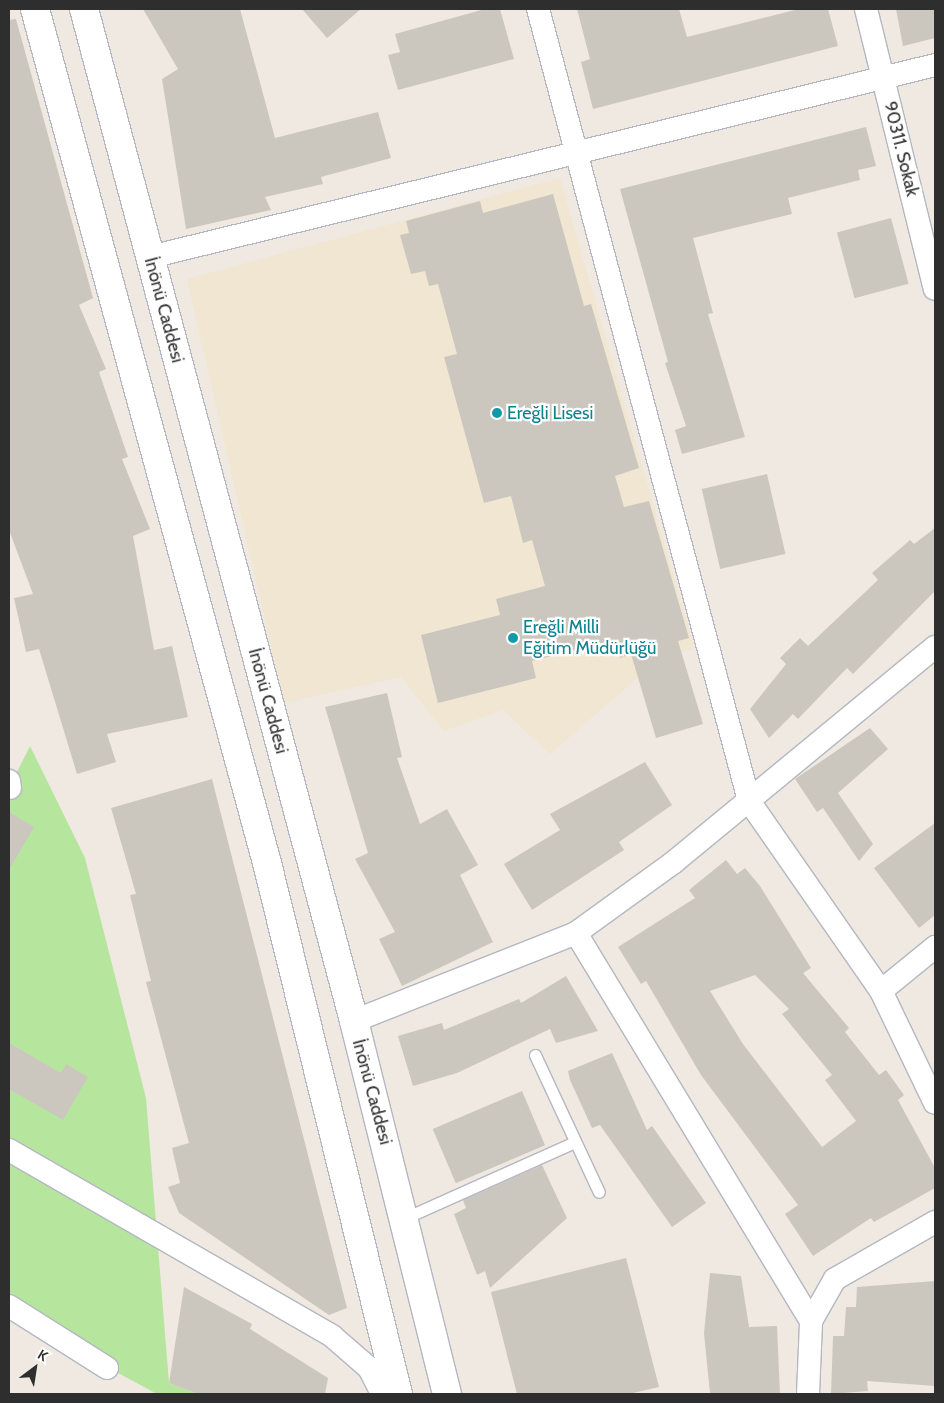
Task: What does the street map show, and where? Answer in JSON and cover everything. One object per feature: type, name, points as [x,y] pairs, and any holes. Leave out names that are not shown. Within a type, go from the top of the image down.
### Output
[{"type":"main road","points":[[34,9],[267,863],[398,1394]]},
{"type":"main road","name":"İnönü Caddesi","points":[[84,9],[354,1021],[448,1394]]},
{"type":"street","points":[[538,9],[749,802],[881,991],[935,1103]]},
{"type":"street","name":"90311. Sokak","points":[[866,9],[934,280]]},
{"type":"street","points":[[150,257],[577,155],[935,65]]},
{"type":"street","points":[[354,1021],[576,933],[749,802],[935,646]]},
{"type":"street","points":[[576,933],[811,1321]]},
{"type":"street","points":[[881,991],[935,947]]},
{"type":"street","points":[[9,1150],[332,1336],[370,1368],[382,1394]]},
{"type":"street","points":[[808,1394],[811,1321],[835,1279],[935,1222]]},
{"type":"street","points":[[9,1306],[107,1368]]},
{"type":"lane","points":[[535,1055],[599,1192]]},
{"type":"lane","points":[[405,1218],[576,1142]]},
{"type":"shaded area","points":[[560,178],[694,648],[657,661],[550,754],[503,710],[444,731],[401,677],[284,703],[187,279]]},
{"type":"green space","points":[[30,746],[85,858],[146,1098],[169,1383],[198,1394],[157,1394],[9,1314],[9,788]]},
{"type":"building","points":[[143,9],[240,9],[275,138],[378,112],[391,158],[321,177],[323,184],[265,197],[271,210],[186,229],[162,79],[178,69]]},
{"type":"building","points":[[302,9],[361,9],[327,38]]},
{"type":"building","points":[[485,9],[500,9],[514,59],[398,90],[388,55],[400,52],[395,34]]},
{"type":"building","points":[[577,9],[679,9],[687,37],[799,9],[828,9],[838,46],[593,109],[581,62],[590,59]]},
{"type":"building","points":[[896,9],[935,9],[935,38],[903,46]]},
{"type":"building","points":[[16,19],[93,298],[79,305],[106,369],[99,372],[128,457],[122,459],[150,529],[133,536],[154,650],[172,646],[188,717],[107,734],[116,762],[77,774],[39,649],[26,652],[14,598],[33,594],[9,530],[9,20]]},
{"type":"building","points":[[866,127],[876,166],[858,170],[860,180],[788,198],[792,214],[693,238],[713,313],[708,314],[745,437],[682,454],[675,430],[686,426],[665,363],[668,362],[620,189]]},
{"type":"building","points":[[553,194],[584,306],[591,304],[639,468],[615,476],[624,507],[649,501],[689,638],[678,641],[703,724],[656,738],[631,654],[620,658],[615,640],[532,661],[536,678],[438,703],[421,635],[500,615],[496,599],[545,586],[532,540],[523,543],[511,496],[484,503],[444,357],[457,354],[438,284],[429,286],[425,271],[411,274],[400,235],[409,233],[406,221],[480,201],[483,213]]},
{"type":"building","points":[[891,218],[909,284],[855,298],[837,232]]},
{"type":"building","points":[[767,474],[785,554],[720,569],[702,489]]},
{"type":"building","points":[[935,528],[935,591],[853,674],[847,668],[798,719],[793,714],[769,738],[750,709],[786,664],[780,658],[800,638],[808,646],[878,580],[872,573],[910,540],[914,544]]},
{"type":"building","points":[[387,693],[402,757],[397,758],[420,824],[447,809],[478,865],[460,875],[493,942],[402,986],[379,939],[395,932],[355,859],[368,853],[325,707]]},
{"type":"building","points":[[870,728],[888,749],[838,793],[873,844],[859,861],[823,808],[817,812],[795,779]]},
{"type":"building","points":[[645,762],[672,805],[619,842],[624,850],[532,910],[504,864],[560,830],[550,814]]},
{"type":"building","points":[[212,779],[347,1308],[329,1315],[179,1213],[168,1187],[180,1183],[172,1148],[189,1143],[146,982],[151,981],[130,895],[136,894],[111,808]]},
{"type":"building","points":[[9,812],[34,827],[9,870]]},
{"type":"building","points":[[935,823],[935,915],[919,928],[874,868]]},
{"type":"building","points":[[726,860],[737,874],[745,868],[760,886],[811,968],[803,973],[849,1028],[845,1032],[879,1075],[886,1070],[904,1095],[898,1100],[935,1168],[935,1188],[874,1222],[871,1218],[813,1256],[785,1214],[798,1205],[701,1075],[646,981],[641,984],[618,947],[695,898],[689,890]],"holes":[[[755,975],[789,1009],[782,1014],[832,1075],[825,1080],[856,1121],[822,1147],[743,1044],[710,991]]]},
{"type":"building","points":[[566,976],[598,1031],[556,1043],[550,1029],[457,1073],[413,1086],[398,1036],[442,1023],[444,1030],[519,999],[521,1003]]},
{"type":"building","points":[[9,1043],[61,1073],[66,1064],[88,1077],[63,1120],[9,1089]]},
{"type":"building","points":[[612,1053],[647,1130],[652,1126],[706,1203],[672,1227],[600,1125],[592,1128],[570,1080],[568,1071]]},
{"type":"building","points":[[522,1091],[545,1145],[456,1183],[433,1129]]},
{"type":"building","points":[[542,1165],[567,1218],[490,1288],[485,1271],[477,1275],[454,1214],[466,1208],[463,1200]]},
{"type":"building","points":[[626,1258],[659,1387],[629,1394],[517,1394],[491,1292]]},
{"type":"building","points":[[710,1273],[741,1276],[749,1327],[777,1326],[780,1394],[710,1394],[704,1333]]},
{"type":"building","points":[[935,1281],[935,1386],[867,1381],[868,1391],[831,1394],[833,1336],[844,1336],[846,1307],[856,1307],[857,1287]]},
{"type":"building","points":[[184,1287],[252,1324],[250,1329],[328,1378],[325,1394],[198,1394],[169,1383]]},
{"type":"place","name":"Ereğli Lisesi","points":[[497,413]]},
{"type":"place","name":"Ereğli Milli Eğitim Müdürlüğü","points":[[513,638]]}]
